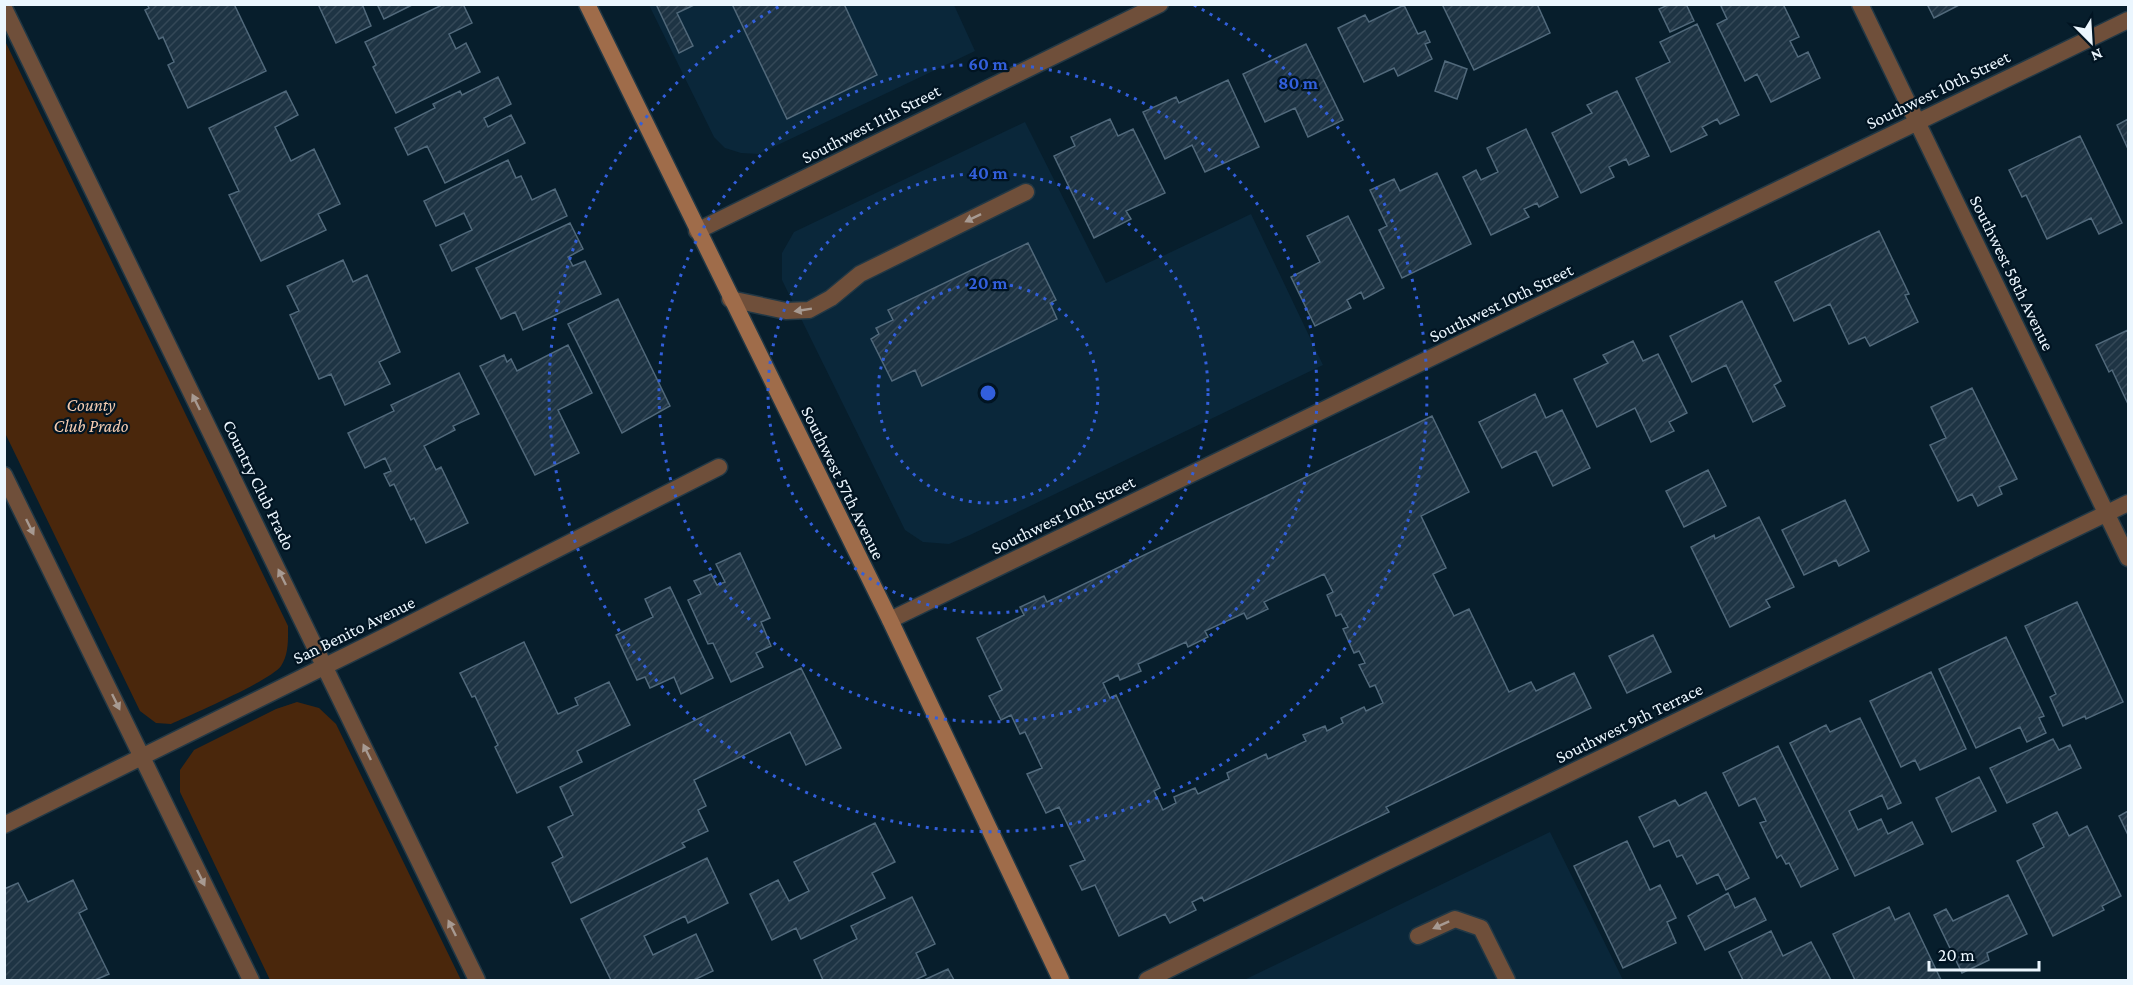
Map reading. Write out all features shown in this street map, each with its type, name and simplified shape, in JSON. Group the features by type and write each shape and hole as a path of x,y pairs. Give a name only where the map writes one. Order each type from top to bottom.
{"main road":[{"name":"Southwest 57th Avenue","path":"587,4 730,299 890,620 1061,981"}],"street":[{"name":"Southwest 11th Street","path":"697,231 1160,4"},
{"name":"Southwest 58th Avenue","path":"1860,4 2128,558"},
{"name":"Country Club Prado","path":"4,8 326,666 477,981"},
{"name":"Southwest 10th Street","path":"890,620 2128,20"},
{"path":"730,299 786,311 809,310 831,298 860,274 1026,192"},
{"name":"San Benito Avenue","path":"4,825 326,666 719,467"},
{"path":"4,475 252,981"},
{"name":"Southwest 9th Terrace","path":"1147,981 1393,858 2128,503"},
{"path":"1418,936 1455,919 1481,928 1507,981"}],"shaded area":[{"path":"649,5 954,5 975,51 759,154 741,153 725,148 714,137"},
{"path":"1025,122 1106,283 1251,214 1323,365 970,535 949,544 923,542 905,530 782,280 782,253 794,232"},
{"path":"1550,832 1623,980 1244,980"}],"green space":[{"name":"County Club Prado","path":"5,41 288,626 288,646 285,657 281,666 274,672 247,688 171,724 156,723 140,711 5,433"},
{"path":"297,702 319,708 336,724 461,980 270,980 180,792 180,770 194,750 276,709"}],"building":[{"path":"147,4 234,4 266,71 188,108 168,65 174,62 163,37 159,39 145,10 149,8"},
{"path":"318,4 362,4 371,26 336,43"},
{"path":"377,4 414,4 384,19"},
{"path":"444,4 463,4 472,23 449,34 456,49 466,43 480,72 396,113 373,67 376,65 365,42"},
{"path":"656,4 696,4 677,13 693,46 679,53"},
{"path":"732,4 844,4 877,75 787,119"},
{"path":"1442,4 1537,4 1550,33 1474,70"},
{"path":"1670,4 1686,4 1694,21 1670,32 1659,9"},
{"path":"1720,4 1783,4 1799,37 1790,41 1798,57 1808,52 1820,78 1771,102 1757,74 1745,81 1717,24 1727,19"},
{"path":"1927,4 1961,4 1934,18"},
{"path":"1404,5 1418,34 1425,31 1430,42 1425,44 1432,59 1398,76 1394,68 1364,82 1338,28 1365,15 1369,22"},
{"path":"1697,24 1739,115 1720,124 1717,119 1702,127 1707,135 1671,152 1636,78 1670,62 1660,42"},
{"path":"1306,44 1343,120 1308,137 1295,108 1265,122 1243,74"},
{"path":"1445,61 1467,69 1457,99 1435,91"},
{"path":"498,77 511,104 484,118 488,127 511,115 525,143 445,183 427,146 408,155 395,128 435,108 433,104 460,91 462,95"},
{"path":"1228,80 1259,147 1205,172 1192,145 1165,159 1143,112 1176,97 1179,103"},
{"path":"286,91 298,115 275,127 291,161 314,149 340,204 318,214 326,230 261,261 229,195 239,191 209,128"},
{"path":"1617,91 1649,156 1629,165 1626,159 1609,167 1614,177 1581,193 1552,133 1592,113 1587,105"},
{"path":"1110,119 1118,136 1133,129 1165,193 1126,211 1131,219 1094,238 1054,156 1075,146 1071,137"},
{"path":"2128,119 2128,149 2117,125"},
{"path":"1526,129 1558,197 1539,207 1537,203 1524,209 1529,217 1491,235 1463,177 1476,170 1481,180 1498,172 1487,148"},
{"path":"2080,136 2122,223 2099,234 2091,218 2047,239 2026,195 2022,197 2009,170"},
{"path":"508,160 516,178 521,176 532,200 555,189 567,216 452,271 440,245 472,230 464,213 436,226 424,201"},
{"path":"1437,173 1471,244 1402,278 1379,230 1387,226 1370,190 1394,179 1400,191"},
{"path":"1348,216 1384,288 1364,299 1361,292 1347,300 1351,308 1315,326 1291,277 1320,262 1307,236"},
{"path":"570,223 583,249 568,257 573,266 585,261 601,294 523,330 515,312 501,319 476,268"},
{"path":"1879,231 1909,294 1905,295 1918,322 1870,346 1865,337 1849,344 1830,304 1794,321 1775,282"},
{"path":"1028,243 1056,300 1050,303 1057,319 922,386 915,370 892,381 871,339 879,334 876,328 893,320 888,310"},
{"path":"343,260 353,282 367,275 400,352 379,362 390,384 345,405 331,374 319,379 290,315 299,311 287,286"},
{"path":"618,299 670,406 622,433 568,324"},
{"path":"1742,301 1781,381 1774,385 1785,406 1753,422 1726,365 1692,382 1670,336"},
{"path":"2128,330 2128,404 2112,370 2109,372 2096,345"},
{"path":"1633,341 1643,361 1658,354 1687,413 1669,422 1674,431 1651,442 1635,408 1597,427 1574,379 1608,363 1603,355"},
{"path":"568,345 592,393 558,410 579,453 535,475 480,366 504,355 507,362 511,359 517,371"},
{"path":"459,373 479,414 453,426 455,430 424,446 436,470 441,467 468,523 426,543 414,518 411,520 394,484 390,486 384,474 391,471 385,458 365,468 348,433 394,411 391,405"},
{"path":"1972,388 2017,479 1999,487 2002,494 1978,506 1972,494 1958,501 1930,445 1946,438 1931,407"},
{"path":"1535,394 1546,418 1562,410 1590,468 1553,486 1536,451 1502,468 1479,422"},
{"path":"1432,416 1469,492 1421,516 1446,568 1433,574 1454,616 1469,609 1509,692 1531,682 1536,691 1574,673 1591,708 1386,807 1389,812 1204,901 1202,897 1192,902 1196,910 1170,923 1165,914 1119,936 1095,885 1082,890 1070,866 1085,860 1059,807 1046,813 1027,774 1042,768 1025,732 1020,734 1011,715 1001,720 989,696 1002,690 977,638 1024,615 1020,607 1044,596 1047,602","holes":["1324,574 1333,592 1327,595 1336,616 1341,614 1348,627 1343,629 1354,653 1359,651 1365,663 1359,665 1370,687 1375,685 1383,703 1366,711 1364,707 1341,718 1343,723 1327,731 1325,726 1303,735 1306,741 1268,759 1266,754 1227,773 1229,779 1198,794 1195,788 1174,797 1176,803 1163,810 1154,791 1160,788 1116,695 1110,698 1103,683 1118,675 1120,680 1141,671 1138,664 1186,642 1188,647 1208,637 1205,631 1244,613 1247,619 1268,609 1264,602"]},
{"path":"1708,470 1726,506 1684,527 1666,491"},
{"path":"1845,500 1869,551 1839,566 1836,560 1804,575 1782,530"},
{"path":"1759,517 1794,587 1766,600 1770,607 1730,627 1691,547 1714,535 1715,539"},
{"path":"740,553 770,618 761,622 771,646 756,653 763,667 731,682 713,643 708,644 688,600 701,594 694,581 711,574 717,585 725,582 716,564"},
{"path":"670,587 713,678 681,694 674,677 650,688 645,677 637,680 616,635 653,617 645,599"},
{"path":"2077,602 2123,702 2086,719 2085,716 2063,726 2050,697 2056,694 2025,626"},
{"path":"1653,635 1671,672 1627,693 1609,656"},
{"path":"2006,637 2044,716 2039,718 2046,733 2027,742 2020,727 1976,748 1939,669"},
{"path":"524,642 558,714 578,705 575,698 609,682 630,725 577,751 582,762 517,793 495,747 498,745 475,696 472,697 460,673"},
{"path":"801,668 841,748 806,765 790,732 694,780 706,806 698,810 708,831 682,843 685,847 571,903 552,863 563,857 548,827 573,815 560,787"},
{"path":"1931,672 1966,749 1920,770 1915,760 1901,767 1870,701"},
{"path":"1860,718 1901,803 1888,809 1882,795 1849,811 1858,830 1881,819 1888,834 1912,822 1923,844 1855,876 1790,743 1826,725 1830,732"},
{"path":"2053,739 2059,750 2070,745 2081,768 2007,803 1990,768"},
{"path":"1778,746 1838,869 1801,887 1789,863 1786,864 1781,855 1777,858 1760,823 1766,821 1755,798 1739,806 1723,773"},
{"path":"1979,777 1996,811 1952,832 1936,798"},
{"path":"1706,792 1749,878 1726,890 1718,874 1697,884 1682,855 1677,857 1669,840 1654,847 1639,817 1675,800 1679,806"},
{"path":"2128,811 2128,835 2119,816"},
{"path":"2057,812 2069,836 2087,826 2121,896 2102,906 2104,910 2053,936 2017,861 2044,847 2033,824"},
{"path":"875,823 895,862 872,873 885,898 801,939 796,928 772,940 750,894 778,880 789,901 809,891 794,862"},
{"path":"1627,841 1650,890 1660,885 1676,918 1667,922 1676,943 1623,968 1574,866"},
{"path":"707,858 728,903 688,923 685,916 644,936 653,955 696,934 713,971 694,980 611,980 581,919"},
{"path":"73,880 87,909 79,913 109,974 95,980 4,980 4,889 18,883 28,902"},
{"path":"1728,893 1735,908 1755,898 1766,920 1705,950 1688,916"},
{"path":"2008,895 2027,934 1987,953 1989,960 1962,973 1934,915 1946,909 1953,921"},
{"path":"912,897 935,944 916,953 926,975 915,980 823,980 814,960 857,939 851,926"},
{"path":"1889,907 1895,920 1909,913 1941,980 1855,980 1833,934"},
{"path":"1771,931 1783,956 1811,942 1831,980 1743,980 1729,952"},
{"path":"948,969 954,980 924,980"}]}
